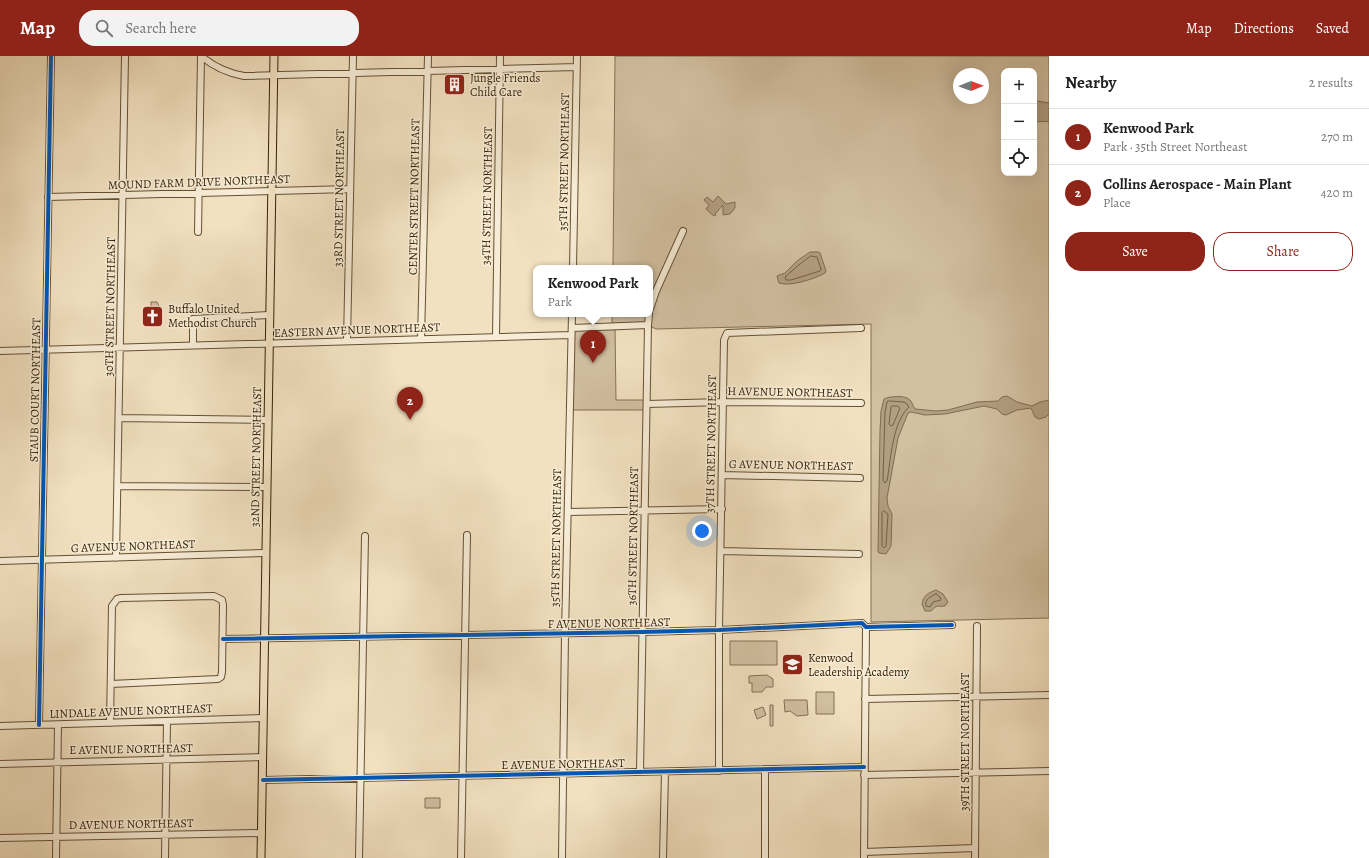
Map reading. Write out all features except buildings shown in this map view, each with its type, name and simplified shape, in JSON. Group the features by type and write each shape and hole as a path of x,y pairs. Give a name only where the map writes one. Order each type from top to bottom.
{"main road":[{"name":"32ND STREET NORTHEAST","path":"261,858 274,56"}],"street":[{"name":"STAUB COURT NORTHEAST","path":"39,725 51,56"},
{"name":"30TH STREET NORTHEAST","path":"116,558 125,56"},
{"path":"201,56 218,68 233,74 244,76 577,67"},
{"path":"198,232 201,56"},
{"name":"33RD STREET NORTHEAST","path":"348,341 353,56"},
{"name":"CENTER STREET NORTHEAST","path":"421,339 428,56"},
{"name":"34TH STREET NORTHEAST","path":"496,337 500,56"},
{"name":"35TH STREET NORTHEAST","path":"573,265 577,56"},
{"name":"MOUND FARM DRIVE NORTHEAST","path":"48,197 350,189"},
{"path":"653,300 683,231"},
{"path":"193,345 193,319 269,315"},
{"name":"35TH STREET NORTHEAST","path":"562,858 572,317"},
{"name":"36TH STREET NORTHEAST","path":"640,772 649,317"},
{"path":"572,328 648,325"},
{"name":"37TH STREET NORTHEAST","path":"719,771 719,630 724,340 727,333 861,328"},
{"name":"EASTERN AVENUE NORTHEAST","path":"0,351 572,335"},
{"name":"H AVENUE NORTHEAST","path":"647,404 723,402 861,403"},
{"path":"119,418 268,420"},
{"name":"G AVENUE NORTHEAST","path":"722,475 860,478"},
{"path":"118,486 267,488"},
{"path":"568,512 722,509"},
{"path":"461,858 467,535"},
{"path":"359,858 365,536"},
{"path":"721,551 859,554"},
{"name":"G AVENUE NORTHEAST","path":"0,561 42,561 266,553"},
{"path":"110,723 112,606 114,602 121,598 214,596 222,600 224,604 221,677 218,679 111,684"},
{"name":"F AVENUE NORTHEAST","path":"223,639 565,634 719,630 862,623 866,627 952,625"},
{"name":"39TH STREET NORTHEAST","path":"975,858 977,626"},
{"path":"866,627 864,855 975,848"},
{"path":"865,699 1049,695"},
{"name":"LINDALE AVENUE NORTHEAST","path":"0,726 263,718"},
{"path":"165,858 167,721"},
{"path":"56,858 58,724"},
{"name":"E AVENUE NORTHEAST","path":"0,764 263,757"},
{"name":"E AVENUE NORTHEAST","path":"262,780 864,767"},
{"path":"764,858 765,769"},
{"path":"864,775 1049,771"},
{"path":"663,858 664,772"},
{"name":"D AVENUE NORTHEAST","path":"0,838 262,833"}],"shaded area":[{"path":"615,56 1049,56 1049,618 871,622 871,324 656,329 648,325 615,326 616,400 647,400 646,410 570,410 572,328 612,326 612,317 653,317 653,265 613,265"},
{"path":"151,302 157,302 160,308 157,311 151,309"},
{"path":"730,641 777,641 777,665 730,665"},
{"path":"767,675 773,679 773,687 766,687 762,692 752,692 752,683 749,683 749,676"},
{"path":"816,692 834,692 834,714 816,714"},
{"path":"784,700 807,700 808,715 797,716 790,711 785,712"},
{"path":"770,705 773,705 773,726 770,726"},
{"path":"763,707 766,715 757,719 754,710"},
{"path":"425,798 440,798 440,808 425,808"}],"water":[{"path":"1037,101 1049,103 1049,122 1038,122"},
{"path":"718,196 726,204 735,202 735,208 730,214 723,215 723,205 714,216 706,209 709,205 704,200 707,197 713,202"},
{"path":"810,252 820,253 826,271 825,273 802,282 789,284 779,283 777,276 785,273 797,261"},
{"path":"1007,396 1017,402 1032,406 1049,400 1049,414 1046,417 1039,419 1035,417 1031,408 1017,410 1006,415 1002,414 997,409 984,406 945,414 925,415 911,412 908,413 898,438 887,498 888,506 892,514 891,546 886,554 879,553 880,431 881,411 884,399 905,397 910,400 915,409 936,411 948,410 977,402 998,401 1002,397"},
{"path":"936,590 943,594 948,602 945,606 937,606 931,611 925,611 922,604 923,599 928,594"}],"cycle path":[{"path":"39,725 51,56"},
{"path":"223,639 642,632 862,623 866,627 952,625"},
{"path":"263,780 864,767"}],"place":[{"name":"Jungle Friends Child Care","path":"454,85"},
{"name":"Buffalo United Methodist Church","path":"153,316"},
{"name":"Kenwood Park","path":"593,363"},
{"name":"Collins Aerospace - Main Plant","path":"410,420"},
{"name":"Kenwood Leadership Academy","path":"793,665"}]}
